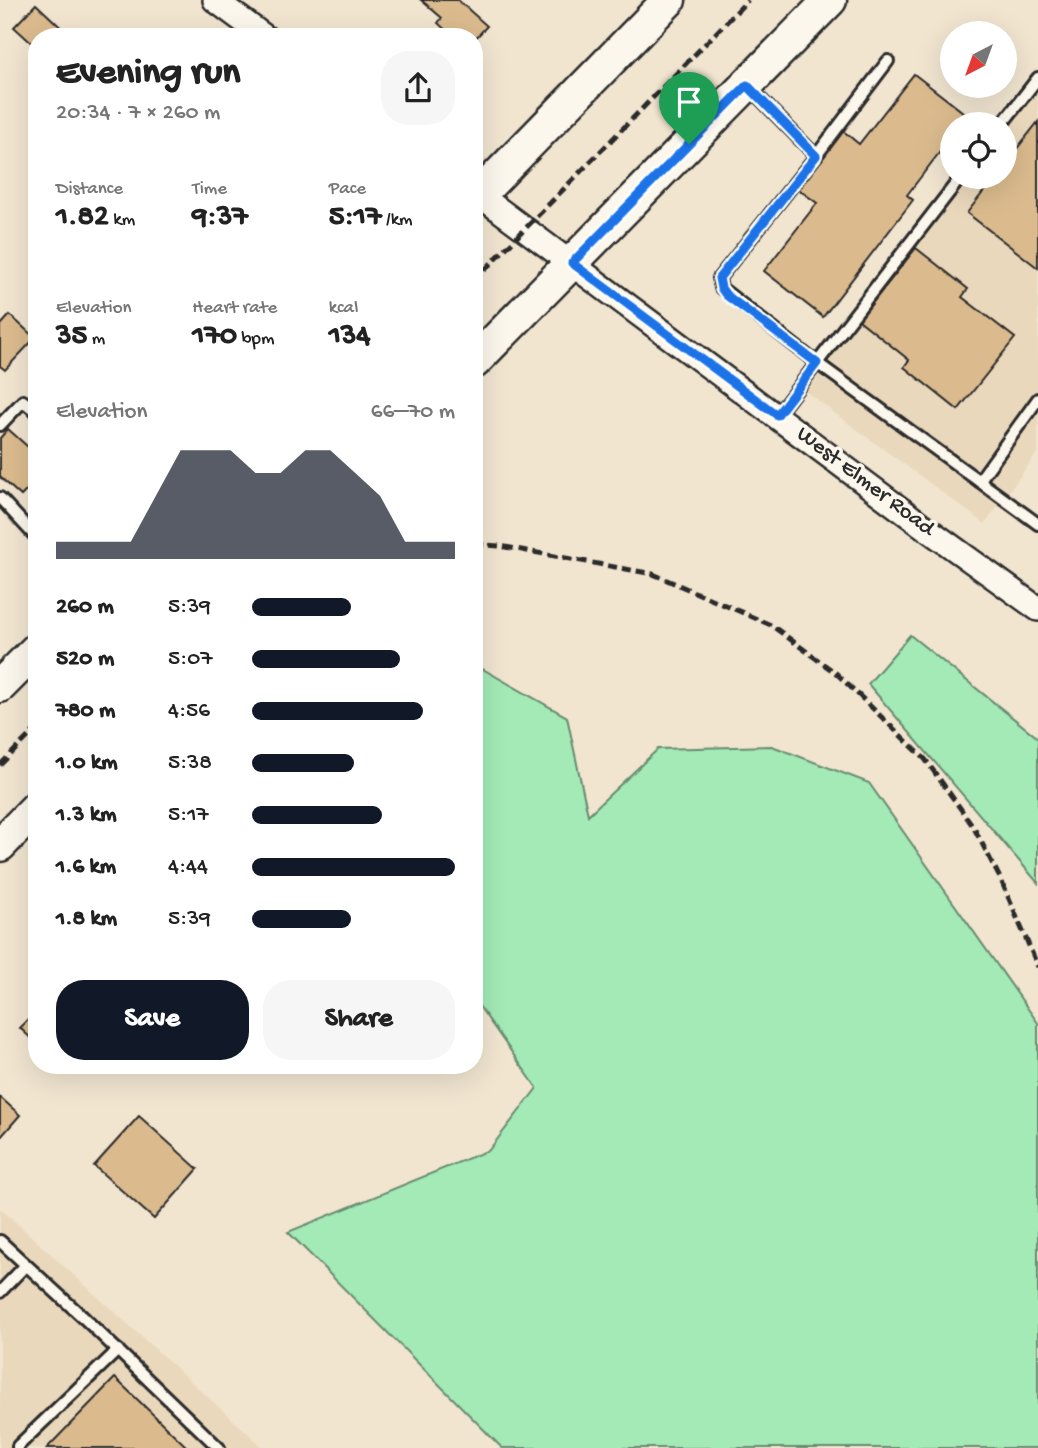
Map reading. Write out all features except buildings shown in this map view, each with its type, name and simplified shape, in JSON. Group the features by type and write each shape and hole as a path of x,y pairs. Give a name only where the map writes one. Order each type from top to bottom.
{"main road":[{"path":"483,188 669,0"},
{"path":"483,353 830,0"},
{"path":"0,686 28,658"},
{"path":"0,845 28,816"}],"street":[{"path":"215,0 253,28"},
{"name":"West Elmer Road","path":"483,200 1038,609"}],"lane":[{"path":"888,61 719,278 721,288 726,295 817,363 1038,524"},
{"path":"1011,112 1038,78"},
{"path":"747,85 816,156"},
{"path":"777,415 952,189"},
{"path":"979,481 1038,398"},
{"path":"0,425 23,401 28,405"},
{"path":"0,498 28,528"},
{"path":"0,1241 219,1448"},
{"path":"0,1292 26,1265"},
{"path":"18,1448 118,1350"}],"shaded area":[{"path":"1038,69 1038,452 985,524 802,389 949,189 1017,189 1017,112 1006,112"},
{"path":"0,1208 264,1448 0,1448"}],"green space":[{"path":"910,635 1038,738 1038,883 868,684"},
{"path":"483,669 567,717 588,815 658,749 772,746 869,783 1038,1023 1038,1448 502,1448 288,1232 489,1150 537,1088 483,1012"}],"railway":[{"path":"483,272 748,0"},
{"path":"483,545 653,574 771,625 837,674 925,759 973,826 1001,880 1038,967"},
{"path":"0,765 28,737"}],"route":[{"path":"747,85 816,156 719,278 726,295 817,363 777,415 572,263 689,144 747,85"}]}
